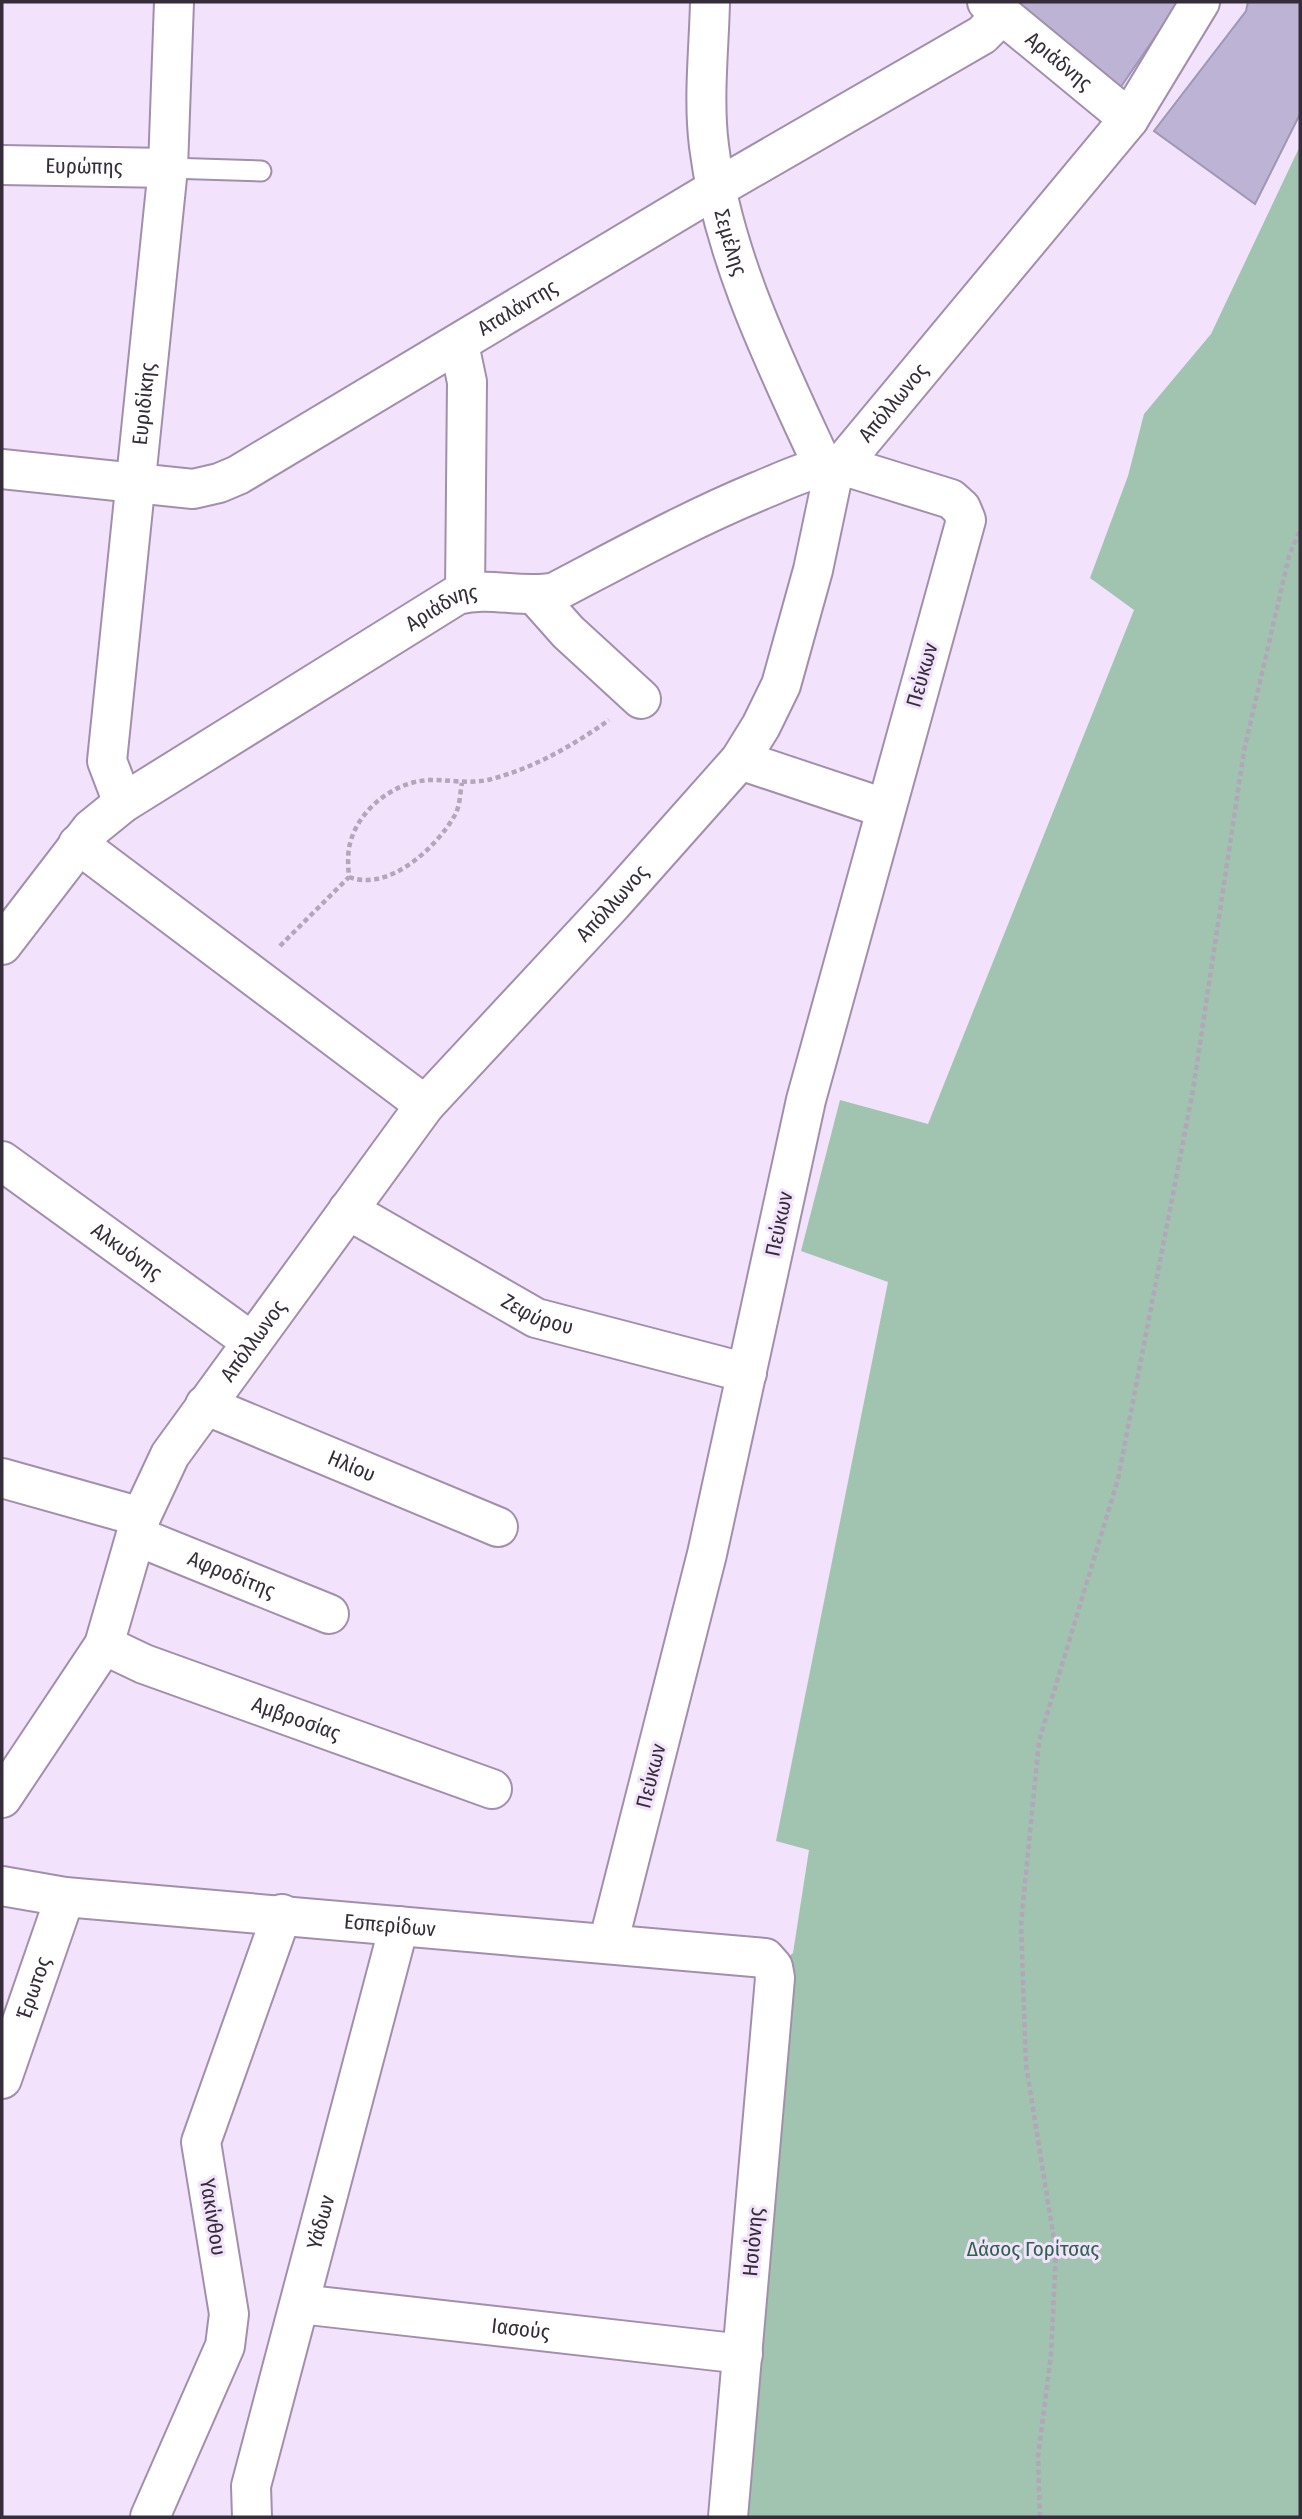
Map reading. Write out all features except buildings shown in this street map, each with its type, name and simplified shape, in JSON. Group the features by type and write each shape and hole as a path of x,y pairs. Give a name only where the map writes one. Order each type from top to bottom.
{"street":[{"name":"Ευριδίκης","path":"123,803 107,761 168,168 174,2"},
{"name":"Σεμέλης","path":"710,2 707,122 718,188 743,278 773,355 832,465"},
{"name":"Απόλλωνος","path":"3,1796 104,1645 138,1527 156,1479 205,1405 425,1105 612,904 740,761 781,685 813,570 833,475 832,465 1129,119 1200,2"},
{"name":"Αταλάντης","path":"2,469 193,489 219,483 982,35 994,9"},
{"name":"Αριάδνης","path":"994,9 1129,119"},
{"name":"Ευρώπης","path":"2,165 168,168"},
{"path":"458,344 467,382 465,593"},
{"name":"Αριάδνης","path":"2,945 78,844 91,829 123,803 226,741 441,603 465,593 485,590 536,596 555,592 659,537 742,498 832,465"},
{"name":"Πεύκων","path":"608,1944 707,1554 806,1100 884,808 966,520 961,508 951,499 832,465"},
{"path":"536,596 568,632 641,699"},
{"path":"740,761 884,808"},
{"path":"78,844 425,1105"},
{"name":"Αλκυόνης","path":"2,1161 252,1342"},
{"name":"Ζεφύρου","path":"348,1210 536,1318 747,1373"},
{"name":"Ηλίου","path":"205,1405 498,1527"},
{"name":"Αφροδίτης","path":"2,1478 138,1527 329,1614"},
{"name":"Αμβροσίας","path":"104,1645 144,1664 492,1789"},
{"name":"Εσπερίδων","path":"2,1886 65,1897 752,1955 765,1958 774,1967"},
{"name":"Έρωτος","path":"2,2078 65,1897"},
{"name":"Υακίνθου","path":"149,2517 225,2346 229,2314 201,2142 282,1914"},
{"name":"Υάδων","path":"252,2517 251,2486 399,1926"},
{"name":"Ησιόνης","path":"729,2517 774,1967"},
{"name":"Ιασούς","path":"300,2304 743,2354"}],"lane":[{"path":"168,168 261,171"}],"path":[{"path":"1040,2517 1038,2457 1051,2355 1056,2252 1026,2066 1021,1924 1039,1741 1118,1479 1193,1090 1244,751 1289,556 1300,530"},
{"path":"252,974 349,877 348,855 355,829 387,794 401,785 430,780 462,783 498,778 571,746 641,699"},
{"path":"349,877 363,882 379,879 410,863 436,840 457,812 462,783"}],"green space":[{"name":"Δάσος Γορίτσας","path":"1300,146 1300,2517 748,2517 769,2222 780,1964 793,1953 809,1850 776,1841 888,1282 801,1251 840,1100 928,1124 1134,610 1090,578 1128,476 1144,414 1211,334"}]}
